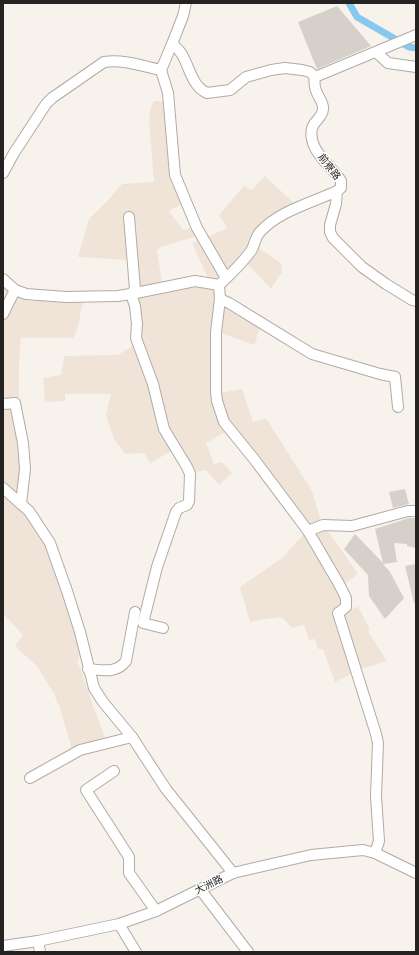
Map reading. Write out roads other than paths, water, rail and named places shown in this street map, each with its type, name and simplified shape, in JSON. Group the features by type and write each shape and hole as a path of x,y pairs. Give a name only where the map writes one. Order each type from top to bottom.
{"street":[{"path":"186,3 183,16 161,70 168,93 175,175 222,282 216,332 217,401 224,422 254,459 308,532 346,598 346,607 338,613 378,743 376,796 379,841 375,853"},
{"path":"172,44 182,54 190,74 197,85 207,93 230,90 246,77 271,70 285,68 302,70 310,72 315,77 416,35"},
{"path":"378,51 388,62 416,67"},
{"path":"3,173 14,153 46,104 104,62 119,60 161,70"},
{"name":"前寮路","path":"222,282 252,250 259,232 286,212 295,210 336,192 341,188 341,181 320,156 313,140 313,126 323,113 324,108 315,90 315,77"},
{"path":"336,192 336,204 330,229 333,238 351,257 374,276 416,301"},
{"path":"129,217 135,289 131,294"},
{"path":"3,279 15,290 26,294 66,297 131,294 195,281 222,282"},
{"path":"3,314 15,290"},
{"path":"131,294 135,306 137,324 136,338 153,384 164,428 187,466 190,474 189,501 187,505 179,508 176,512 158,567 143,622 163,628"},
{"path":"220,299 312,354 395,377 398,407"},
{"path":"3,404 15,403 18,414 26,468 20,504"},
{"path":"3,488 29,511 50,543 80,632 94,688 103,702 132,737 166,789 233,874"},
{"path":"308,532 323,525 352,526 408,511 416,511"},
{"path":"88,668 110,671 117,669 124,664 126,661 135,612"},
{"path":"30,778 80,750 132,737"},
{"path":"114,772 86,790 129,858 129,873 156,911"},
{"name":"大洲路","path":"3,946 38,941 119,924 156,911 233,874 311,855 363,850 375,853 416,873"},
{"path":"200,889 248,952"},
{"path":"119,924 136,952"},
{"path":"38,941 40,952"}],"waterway":[{"path":"349,3 357,17 409,47 416,48"}]}
